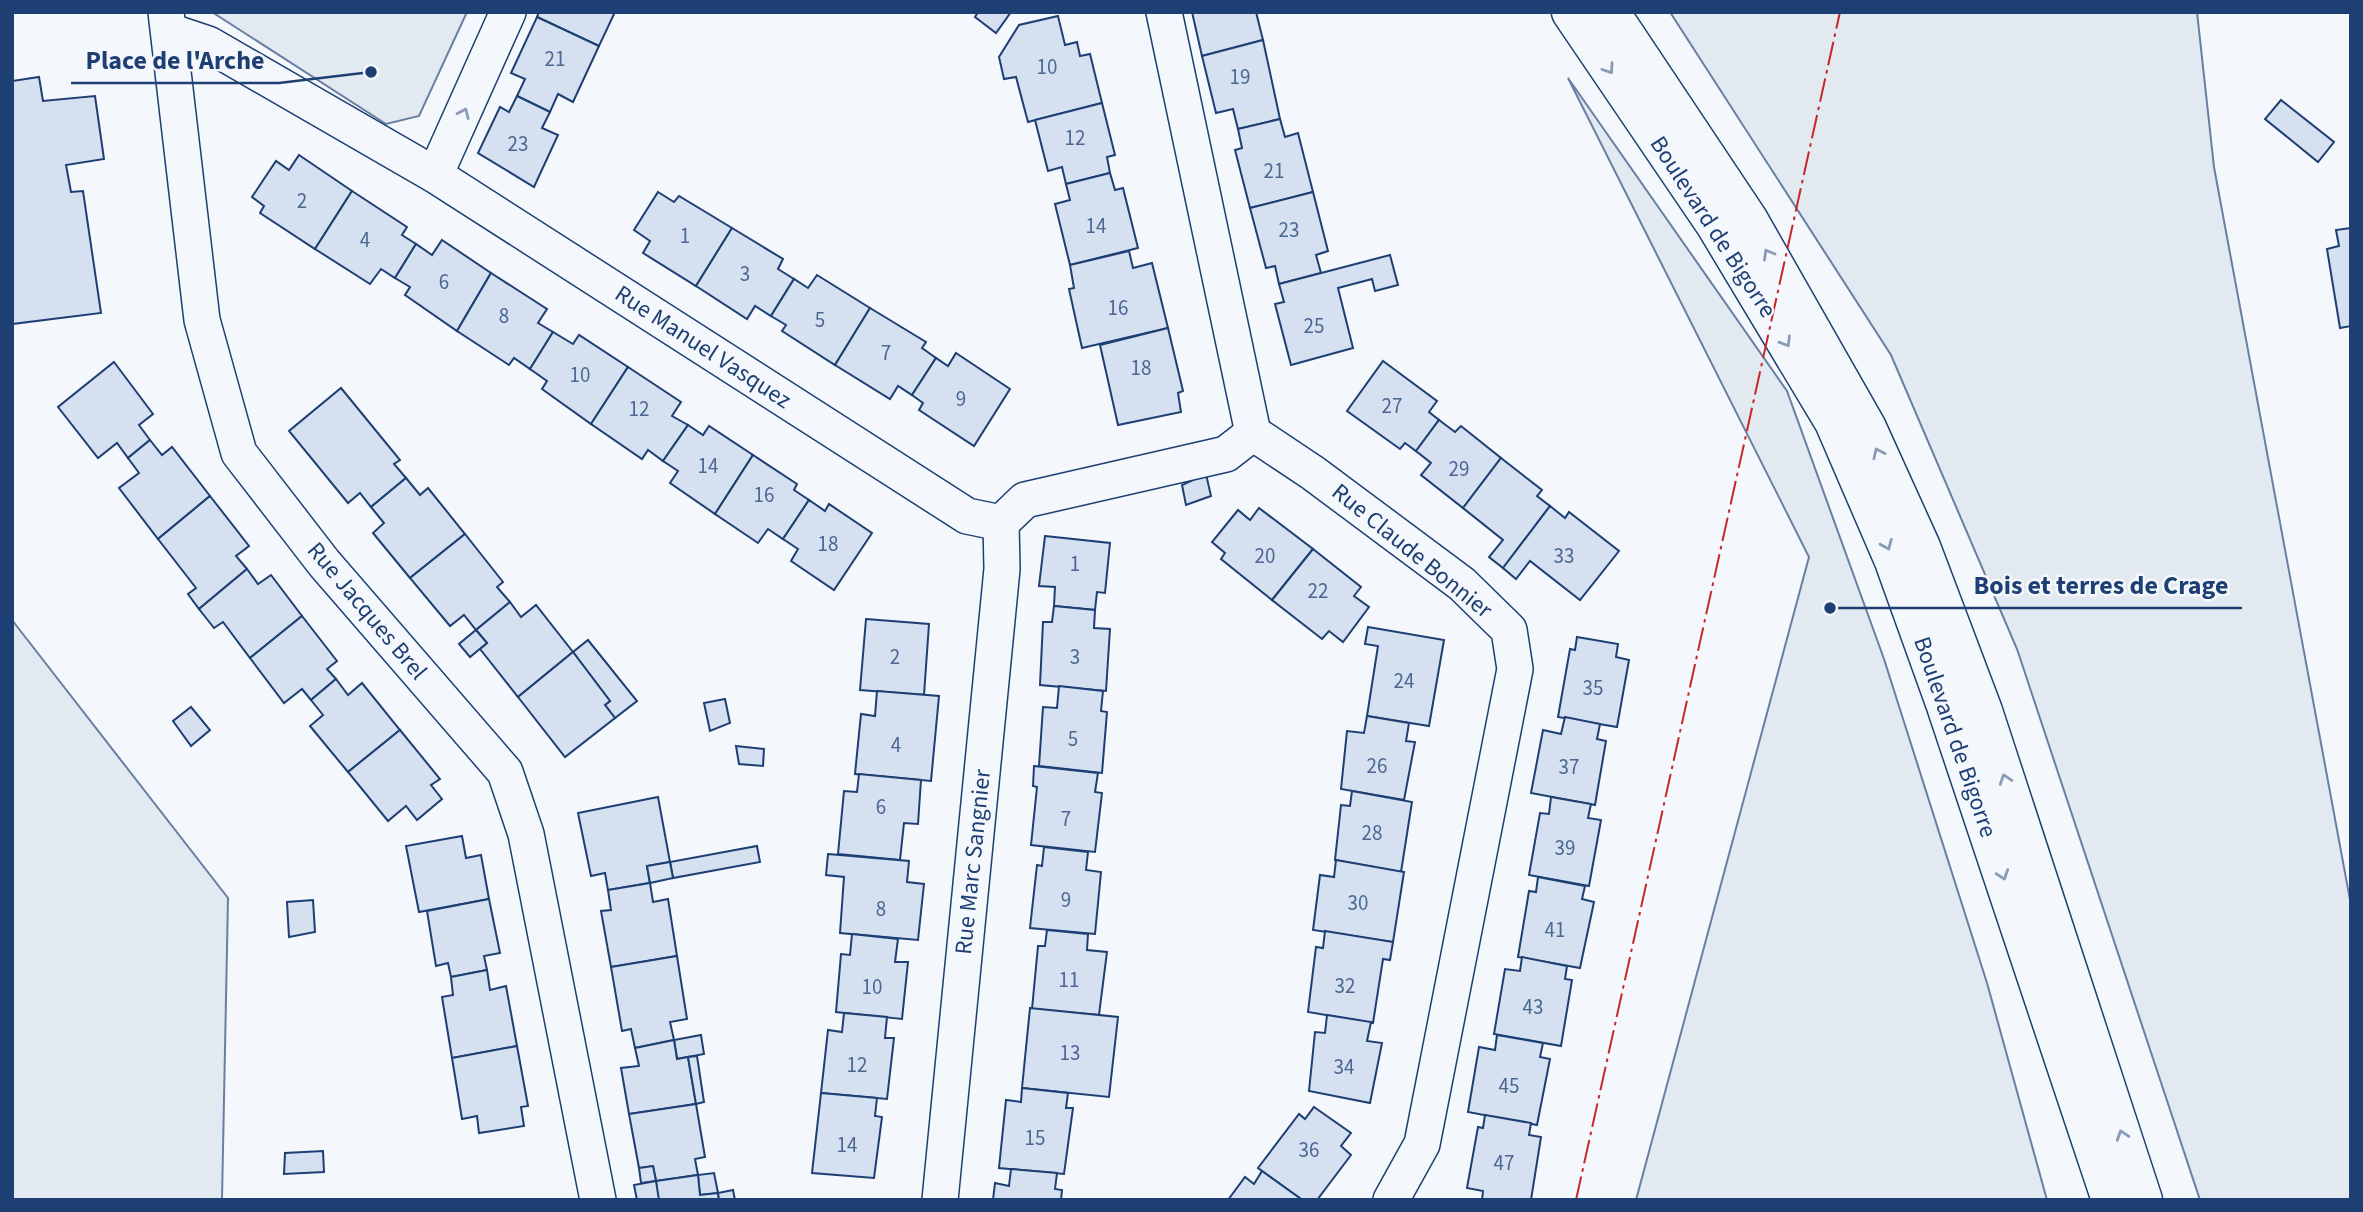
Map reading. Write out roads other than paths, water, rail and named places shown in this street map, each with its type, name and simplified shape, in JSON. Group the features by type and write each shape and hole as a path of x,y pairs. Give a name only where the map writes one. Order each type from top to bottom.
{"main road":[{"name":"Boulevard de Bigorre","path":"1571,12 1715,224 1834,422 1894,561 1940,690 2111,1200"},
{"name":"Boulevard de Bigorre","path":"1610,12 1748,219 1867,428 1921,547 1983,711 2143,1200"}],"street":[{"path":"435,175 508,12"},
{"path":"1001,523 1024,499 1226,454 1254,433 1164,12"},
{"name":"Rue Manuel Vasquez","path":"167,22 435,175 967,516 1001,523"},
{"name":"Rue Jacques Brel","path":"167,22 202,320 239,453 324,563 505,772 526,834 597,1200"},
{"name":"Rue Claude Bonnier","path":"1254,433 1313,473 1462,584 1509,630 1515,669 1422,1144 1391,1200"},
{"name":"Rue Marc Sangnier","path":"940,1200 1000,583 1001,523"}],"place":[{"name":"Place de l'Arche","path":"371,72"},
{"name":"Bois et terres de Crage","path":"1830,608"}]}
